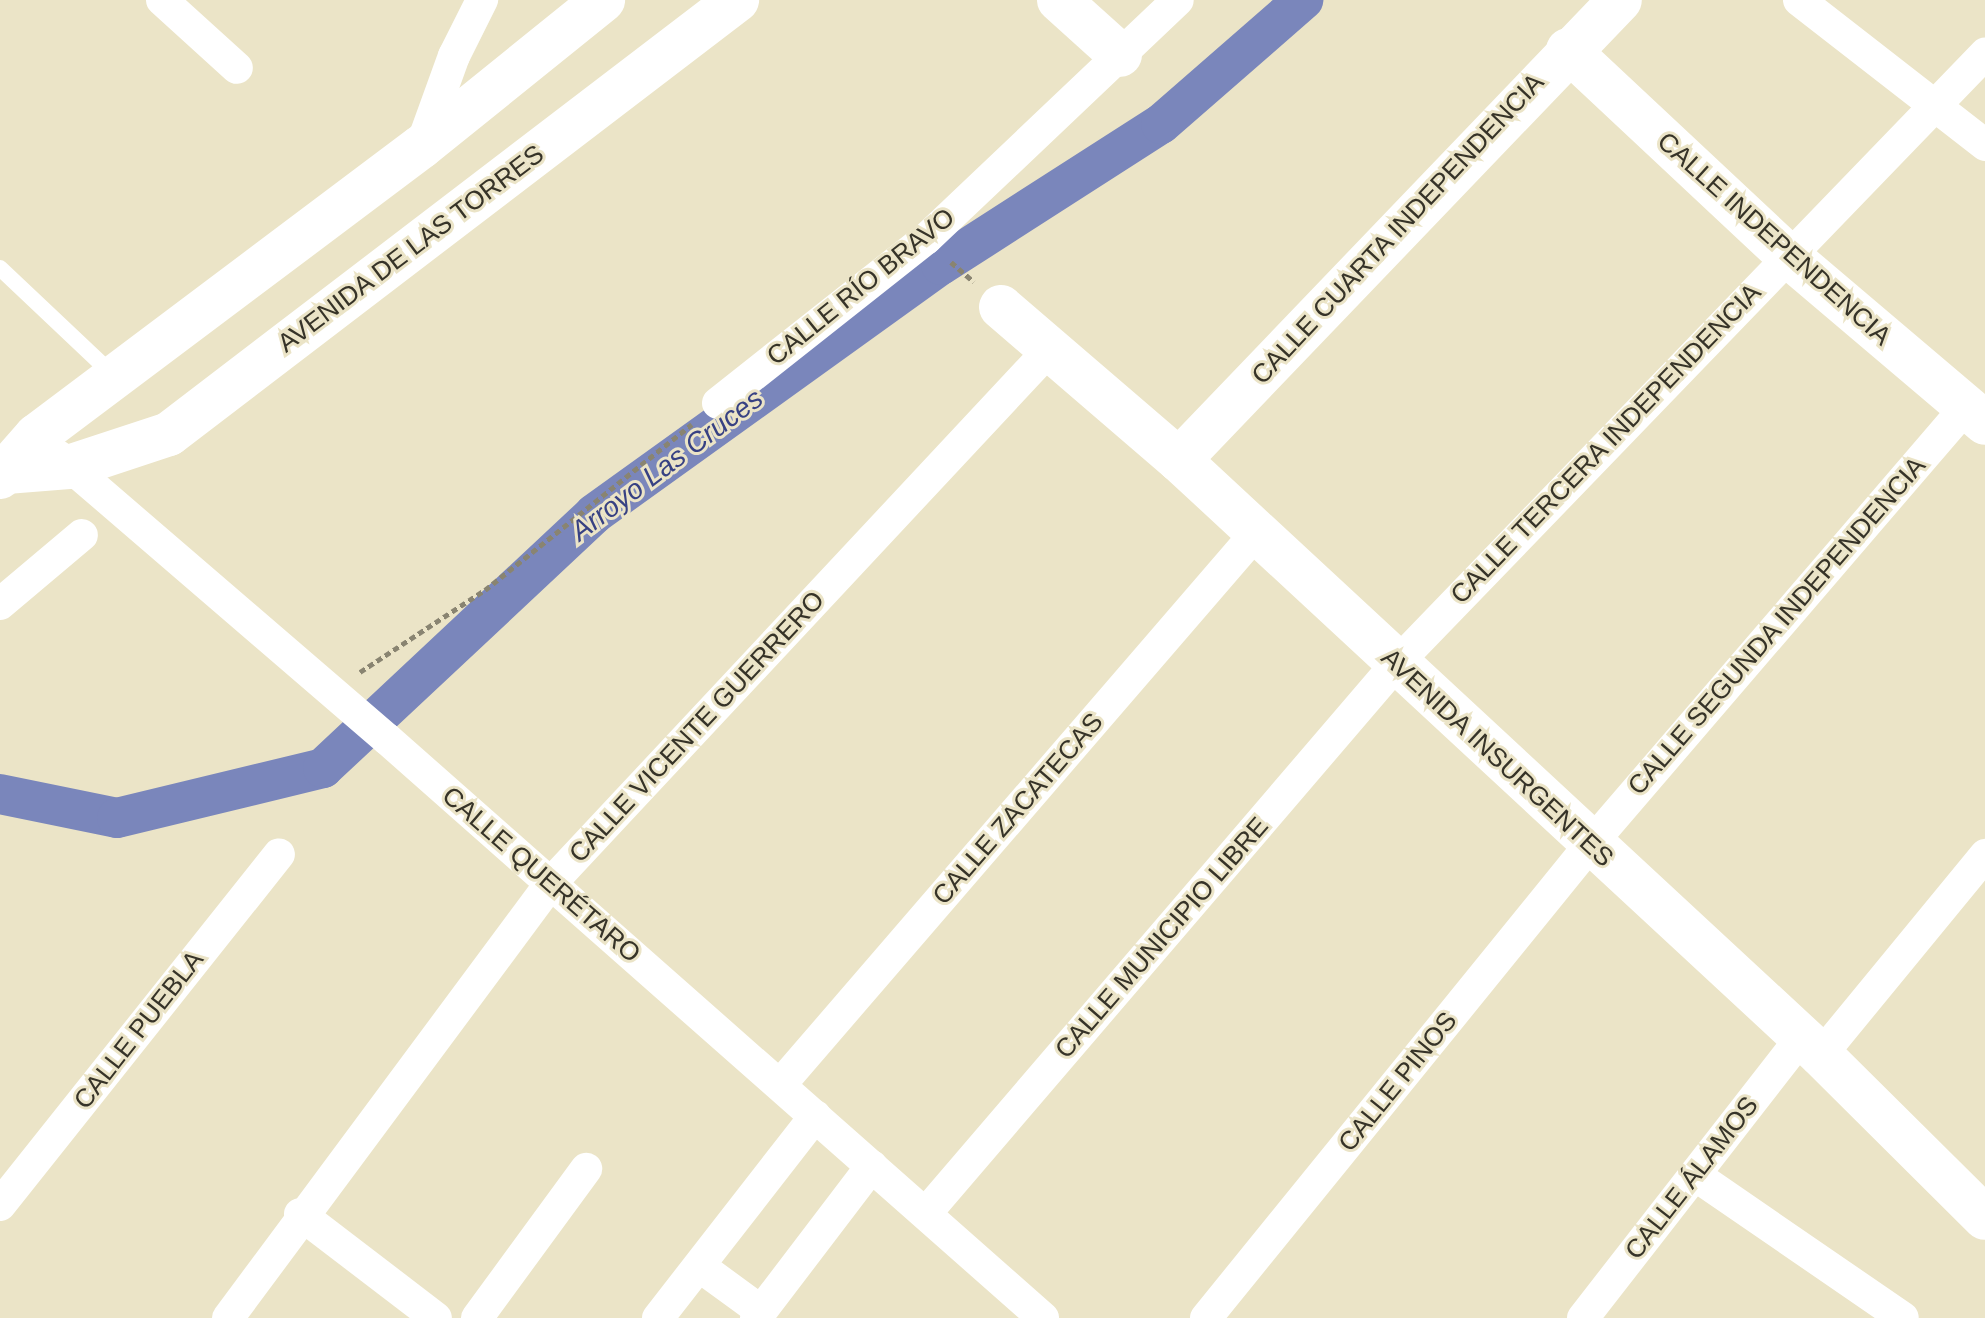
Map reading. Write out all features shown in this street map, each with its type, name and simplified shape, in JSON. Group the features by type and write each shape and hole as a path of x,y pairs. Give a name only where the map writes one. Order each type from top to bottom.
{"street":[{"path":"162,0 237,68"},
{"path":"421,147 454,56 482,0"},
{"path":"3,475 36,436 421,147 603,0"},
{"name":"AVENIDA DE LAS TORRES","path":"3,475 69,467 169,434 737,0"},
{"path":"1059,0 1120,55"},
{"name":"CALLE RÍO BRAVO","path":"718,403 926,239 1178,0"},
{"name":"CALLE CUARTA INDEPENDENCIA","path":"1179,460 1568,50 1620,0"},
{"path":"1799,0 1985,145"},
{"name":"CALLE INDEPENDENCIA","path":"1568,50 1786,254 1975,415"},
{"name":"CALLE TERCERA INDEPENDENCIA","path":"1397,663 1786,254 1985,54"},
{"name":"AVENIDA INSURGENTES","path":"1001,307 1179,460 1257,532 1589,846 1811,1047 1985,1218"},
{"name":"CALLE VICENTE GUERRERO","path":"228,1318 300,1214 551,883 1049,350"},
{"name":"CALLE SEGUNDA INDEPENDENCIA","path":"1589,846 1975,415"},
{"name":"CALLE QUERÉTARO","path":"36,436 387,739 926,1213 1030,1314"},
{"name":"CALLE ZACATECAS","path":"780,1085 1257,532"},
{"path":"0,604 82,535"},
{"name":"CALLE MUNICIPIO LIBRE","path":"926,1213 1397,663"},
{"name":"CALLE PINOS","path":"1206,1318 1589,846"},
{"name":"CALLE PUEBLA","path":"0,1205 279,854"},
{"name":"CALLE ÁLAMOS","path":"1583,1318 1695,1175 1985,855"},
{"path":"658,1318 702,1268 815,1116"},
{"path":"702,1268 758,1315 872,1166"},
{"path":"477,1318 586,1169"},
{"path":"1695,1175 1903,1318"},
{"path":"300,1214 436,1318"}],"lane":[{"path":"0,268 117,378"}],"path":[{"path":"336,698 485,590 718,403"}],"waterway":[{"name":"Arroyo Las Cruces","path":"0,794 117,818 323,768 594,514 941,265 1161,124 1303,0"}]}
